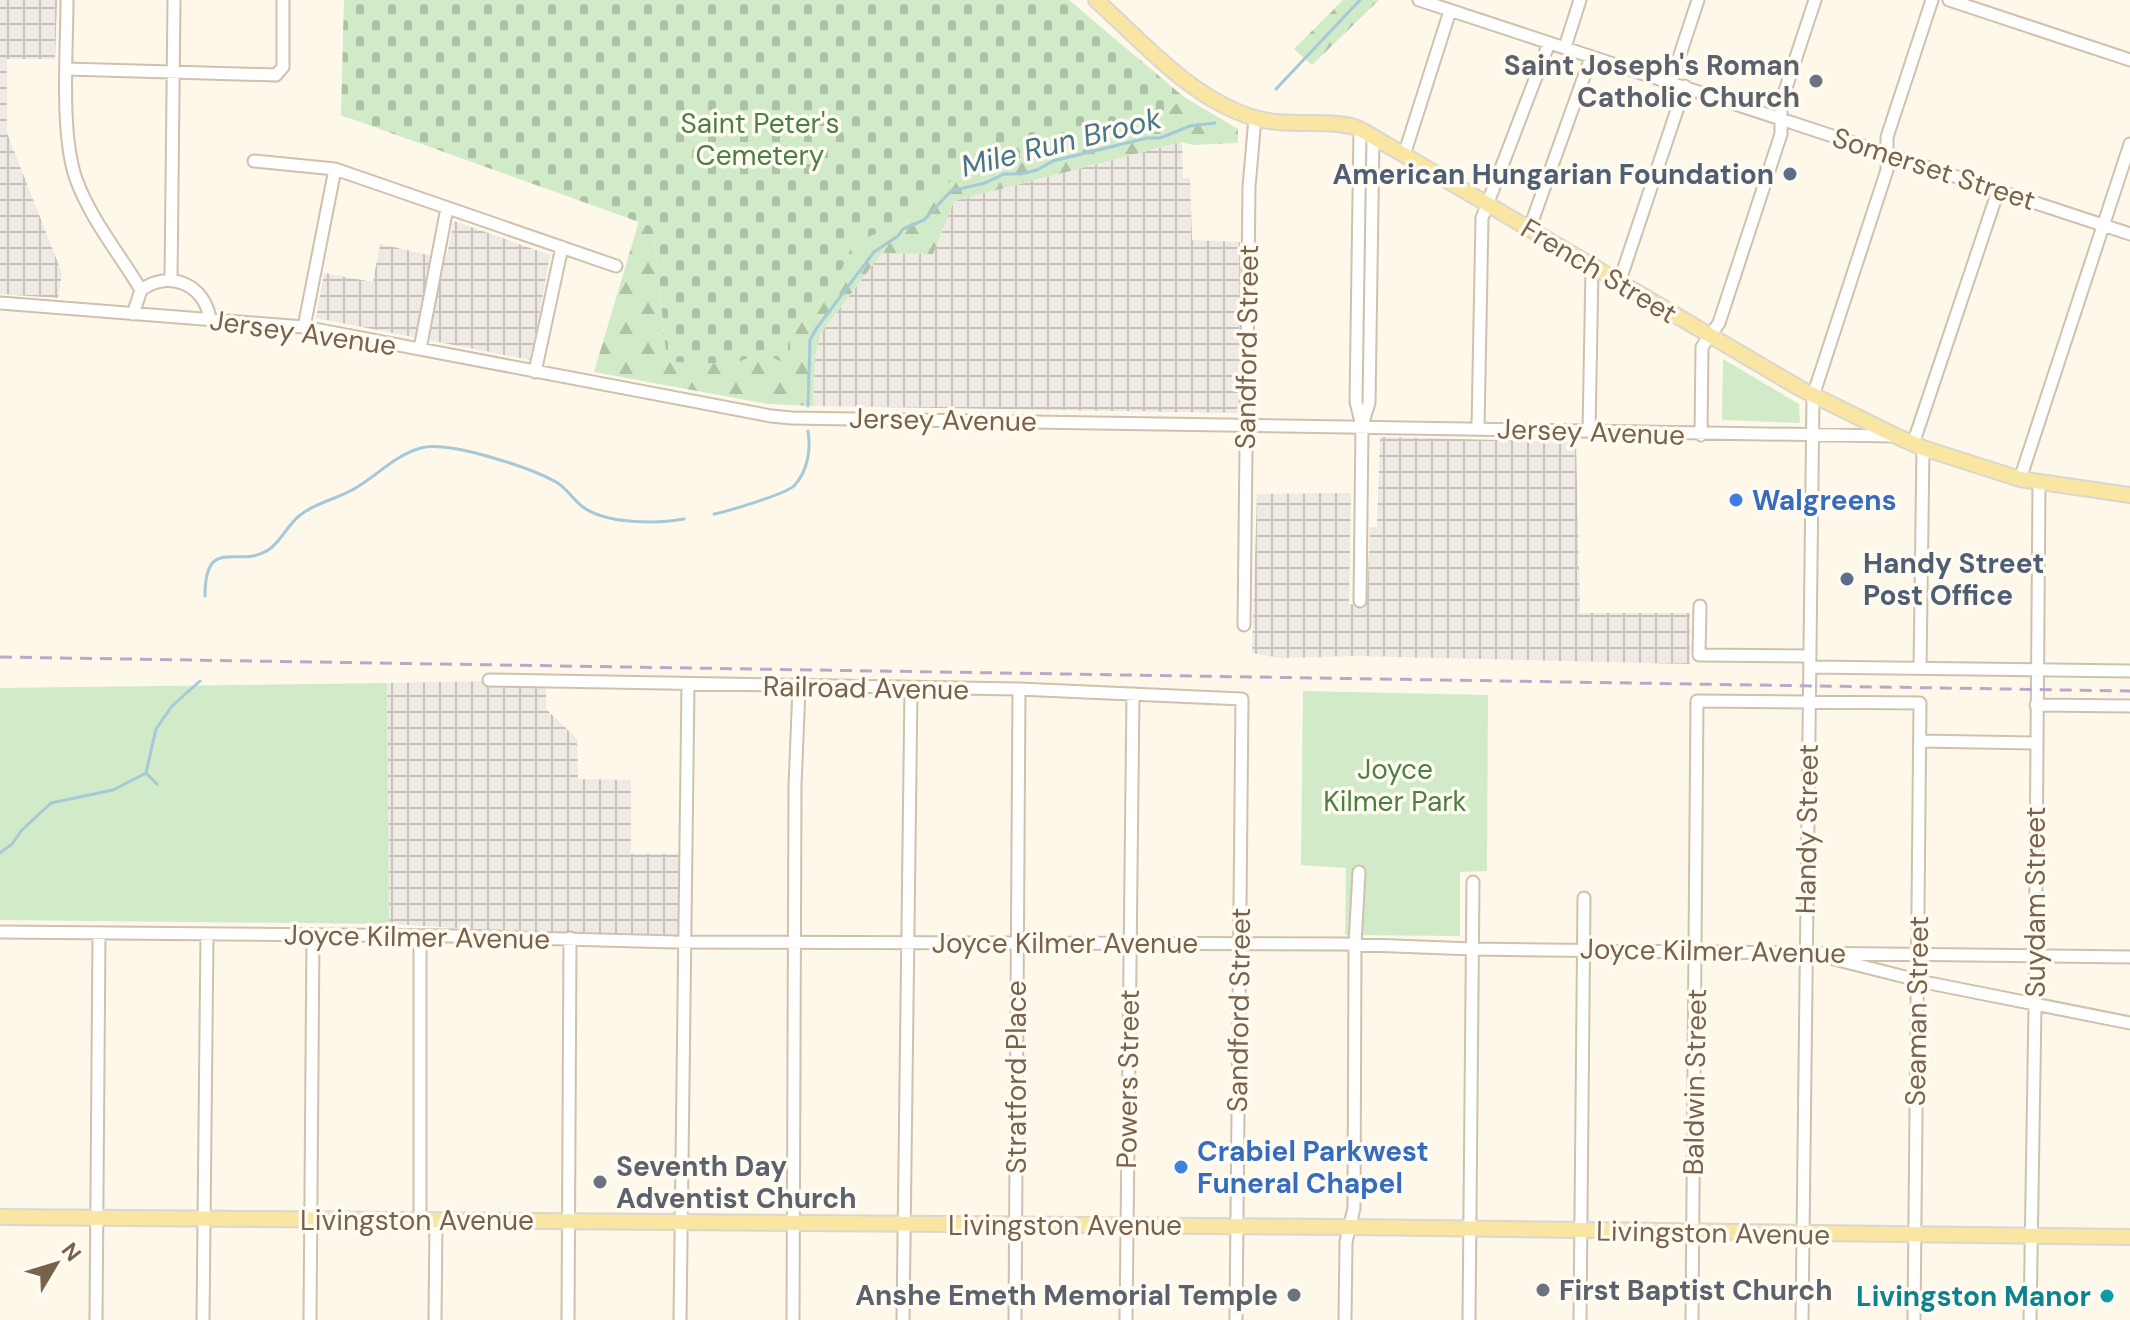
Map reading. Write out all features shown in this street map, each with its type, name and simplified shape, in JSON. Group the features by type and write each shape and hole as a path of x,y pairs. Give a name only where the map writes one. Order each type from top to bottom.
{"main road":[{"name":"French Street","path":"1096,0 1191,85 1221,103 1255,118 1281,123 1349,125 1366,132 1813,396 1896,436 2020,479 2130,495"},
{"name":"Livingston Avenue","path":"0,1217 1350,1227 2130,1237"}],"street":[{"path":"67,0 69,153 76,180 95,219 141,290"},
{"path":"171,280 174,0"},
{"path":"67,69 276,75 283,67 283,0"},
{"name":"Somerset Street","path":"1419,0 2130,234"},
{"path":"1565,47 1580,0"},
{"path":"1671,82 1698,0"},
{"path":"1701,435 1702,347 1719,323 1767,178 1781,134 1781,103 1815,0"},
{"name":"Handy Street","path":"1802,1320 1813,396 1887,170 1887,137 1932,0"},
{"path":"1949,0 2130,60"},
{"path":"1404,155 1450,11"},
{"path":"1478,428 1482,218 1549,43"},
{"path":"1529,230 1591,57"},
{"path":"1619,283 1685,86"},
{"name":"Sandford Street","path":"1244,625 1249,187 1255,118"},
{"path":"1360,601 1362,426 1369,403 1364,292 1366,132"},
{"path":"2020,479 2130,144"},
{"path":"254,161 335,169 616,266"},
{"path":"304,327 335,169"},
{"path":"1920,668 1918,446 1998,191"},
{"path":"420,349 447,208"},
{"path":"535,372 562,247"},
{"path":"1589,432 1592,268"},
{"path":"133,314 141,290 156,282 171,280 196,291 205,301 210,319"},
{"name":"Jersey Avenue","path":"0,303 304,327 792,418 1896,436"},
{"name":"Suydam Street","path":"2030,1320 2039,483"},
{"path":"1700,606 1699,655 1920,668 2130,671"},
{"name":"Railroad Avenue","path":"489,680 799,688 1019,689 1242,699"},
{"path":"680,1320 688,685"},
{"path":"793,1320 795,786 799,688"},
{"path":"903,1320 911,689"},
{"name":"Stratford Place","path":"1015,1320 1019,689"},
{"name":"Powers Street","path":"1126,1320 1133,694"},
{"name":"Sandford Street","path":"1236,1320 1242,699"},
{"name":"Baldwin Street","path":"1692,1320 1697,701 1809,701"},
{"name":"Seaman Street","path":"1809,701 1920,703 1914,1320"},
{"path":"2036,705 2130,706"},
{"path":"1920,741 2036,743"},
{"path":"1345,1320 1346,1242 1354,1208 1355,944 1359,872"},
{"path":"1469,1320 1473,882"},
{"path":"1580,1320 1584,898"},
{"name":"Joyce Kilmer Avenue","path":"0,932 686,941 1355,944 1472,949 2130,957"},
{"path":"96,1320 99,933"},
{"path":"203,1320 207,935"},
{"path":"310,1320 313,935"},
{"path":"420,936 428,1220 435,1320"},
{"path":"568,1320 570,938"},
{"path":"1806,952 2035,1006 2130,1023"}],"shaded area":[{"path":"0,0 57,0 55,59 7,59 7,133 62,273 58,298 0,294"},
{"path":"1182,142 1183,178 1190,178 1192,240 1240,242 1239,413 813,406 815,356 821,333 882,253 933,254 954,201"},
{"path":"454,221 550,255 531,360 316,318 324,273 373,282 380,244 446,259"},
{"path":"1380,437 1576,442 1580,613 1690,613 1690,664 1357,656 1279,658 1252,653 1257,494 1351,493 1349,604 1367,605 1370,527 1377,527"},
{"path":"546,680 546,709 577,739 578,779 631,780 631,854 686,854 686,941 389,924 387,683"}],"green space":[{"name":"Saint Peter's Cemetery","path":"344,0 1069,0 1184,97 1162,116 952,180 903,225 853,242 834,288 789,334 791,356 783,363 762,351 735,364 667,362 653,227 341,115"},
{"path":"1343,0 1379,0 1312,65 1294,49"},
{"path":"1184,97 1238,129 1238,143 1193,145 1182,142 954,201 933,254 882,253 821,333 815,356 813,406 768,404 594,372 639,221 653,227 667,362 735,364 762,351 791,356 789,334 834,288 853,242 903,225 952,180 1162,116"},
{"path":"1723,359 1799,404 1800,423 1722,420"},
{"path":"387,683 389,924 0,920 0,688"},
{"name":"Joyce Kilmer Park","path":"1303,691 1488,695 1487,871 1460,872 1460,936 1345,935 1346,868 1301,865"}],"waterway":[{"name":"Mile Run Brook","path":"1276,89 1360,0"},
{"name":"Mile Run Brook","path":"808,406 810,340 816,329 874,252 903,229 924,220 951,191 985,183 1004,174 1037,170 1053,161 1147,138 1160,138 1190,126 1215,123"},
{"name":"Mile Run Brook","path":"714,514 769,498 794,486 803,474 807,460 808,431"},
{"name":"Mile Run Brook","path":"205,596 211,565 218,559 248,557 271,548 305,512 354,489 394,461 421,448 450,448 528,470 556,482 583,507 605,517 646,522 684,519"},
{"name":"Mile Run Brook","path":"0,853 51,803 113,790 146,773 156,729 172,706 200,681"},
{"path":"146,773 157,784"}],"railway":[{"path":"0,657 2130,691"}],"place":[{"name":"Saint Joseph's Roman Catholic Church","path":"1816,81"},
{"name":"American Hungarian Foundation","path":"1790,174"},
{"name":"Walgreens","path":"1736,500"},
{"name":"Handy Street Post Office","path":"1847,579"},
{"name":"Crabiel Parkwest Funeral Chapel","path":"1181,1167"},
{"name":"Seventh Day Adventist Church","path":"600,1182"},
{"name":"First Baptist Church","path":"1543,1290"},
{"name":"Anshe Emeth Memorial Temple","path":"1294,1295"},
{"name":"Livingston Manor","path":"2107,1296"}]}
